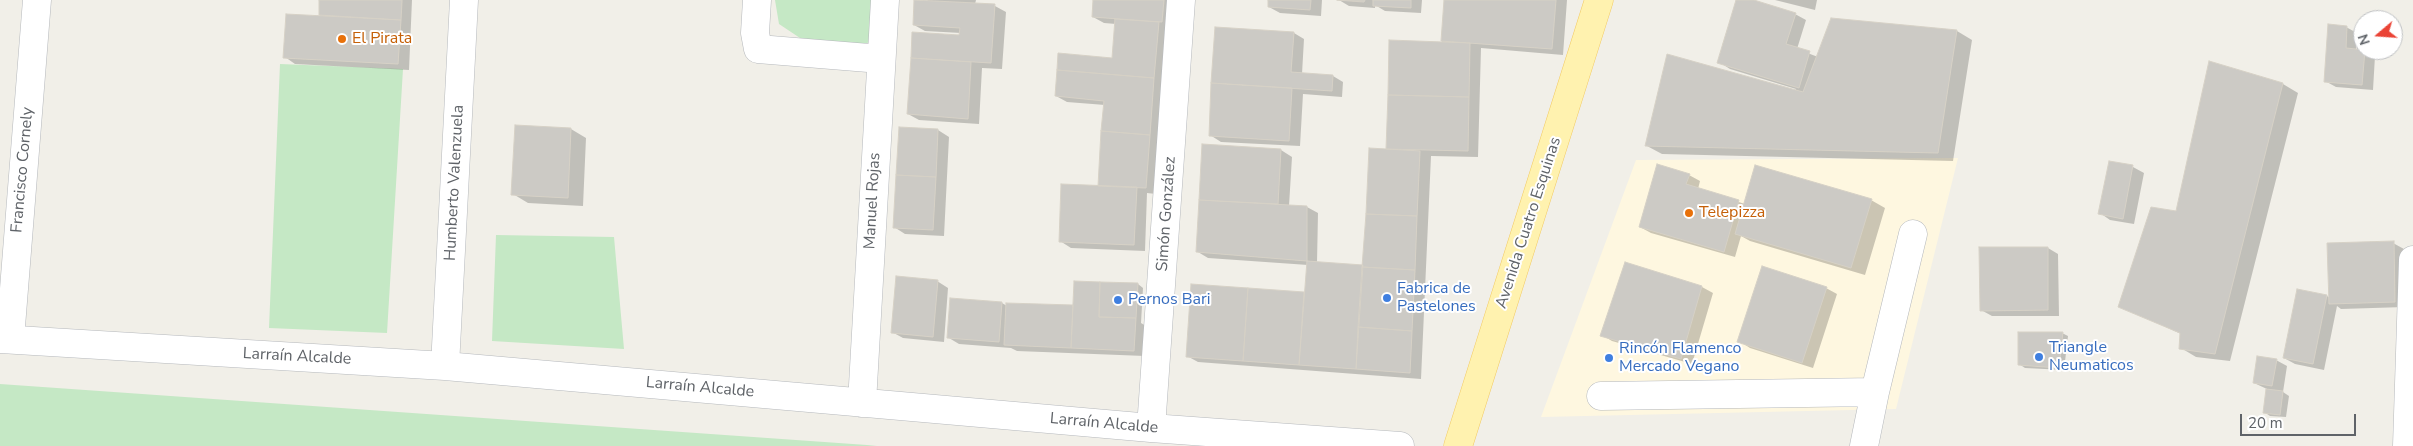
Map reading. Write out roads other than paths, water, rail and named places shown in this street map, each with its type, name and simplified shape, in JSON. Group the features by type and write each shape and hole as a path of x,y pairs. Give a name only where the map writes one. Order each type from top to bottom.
{"main road":[{"name":"Avenida Cuatro Esquinas","path":"1458,446 1600,0"}],"street":[{"name":"Francisco Cornely","path":"5,339 37,0"},
{"name":"Humberto Valenzuela","path":"445,366 464,0"},
{"path":"757,0 755,33 758,49 881,59"},
{"name":"Manuel Rojas","path":"862,403 885,0"},
{"name":"Simón González","path":"1151,428 1182,0"},
{"path":"1864,446 1913,234"},
{"path":"2407,446 2413,260"},
{"name":"Larraín Alcalde","path":"5,339 445,366 1151,428 1400,446"},
{"path":"1601,396 1875,392"}],"place":[{"name":"El Pirata","path":"342,39"},
{"name":"Telepizza","path":"1689,213"},
{"name":"Fabrica de Pastelones","path":"1387,298"},
{"name":"Pernos Bari","path":"1118,300"},
{"name":"Triangle Neumaticos","path":"2039,357"},
{"name":"Rincón Flamenco Mercado Vegano","path":"1609,358"}]}
